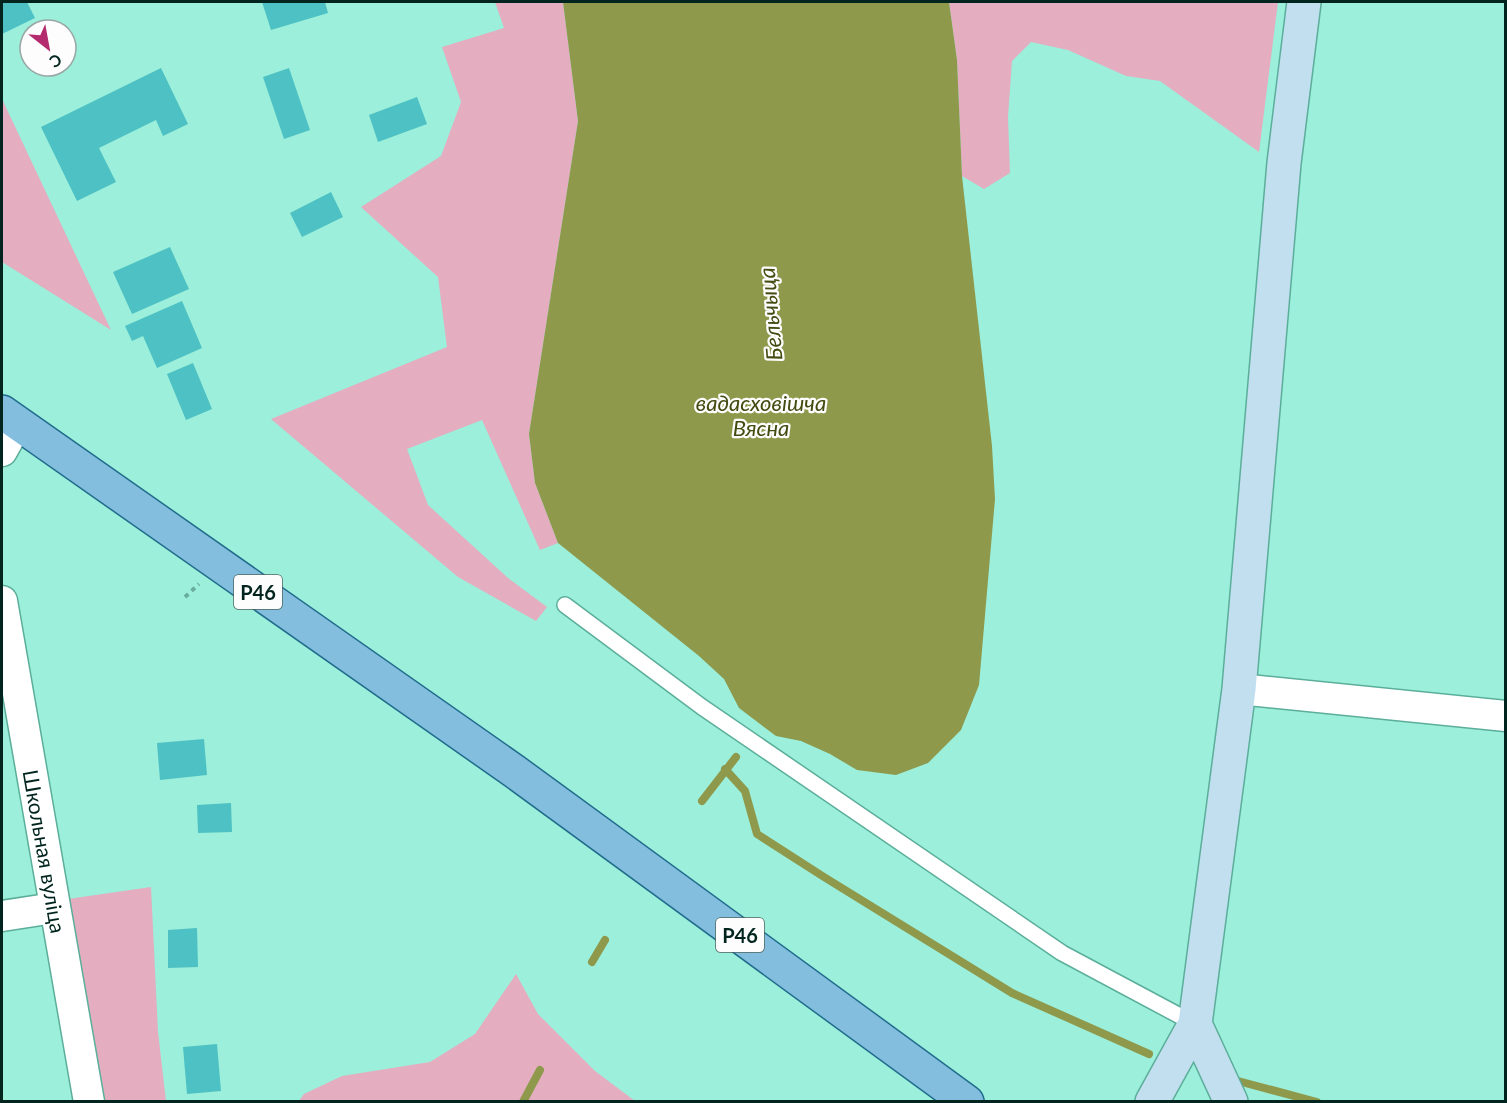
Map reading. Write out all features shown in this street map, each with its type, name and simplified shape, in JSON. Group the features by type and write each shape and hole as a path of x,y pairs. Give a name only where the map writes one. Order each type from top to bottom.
{"main road":[{"path":"1152,1101 1195,1024 1239,689 1284,163 1304,2"},
{"name":"Р46","path":"7,429 514,771 970,1101"},
{"path":"1195,1024 1231,1101"}],"street":[{"name":"Школьная вуліца","path":"2,601 89,1101"},
{"path":"1239,689 1506,716"},
{"path":"2,916 54,908"}],"lane":[{"path":"565,605 702,707 1062,953 1195,1024"}],"shaded area":[{"path":"495,2 563,2 578,121 529,434 535,483 558,543 540,550 482,420 407,449 428,505 508,578 547,607 536,621 458,577 271,419 447,347 438,277 361,207 441,156 461,102 442,47 504,28"},
{"path":"949,2 1278,2 1259,152 1160,81 1126,76 1068,50 1031,42 1012,61 1008,117 1010,173 984,189 962,176 957,60"},
{"path":"2,99 111,330 2,262"},
{"path":"151,887 158,1032 166,1101 103,1101 68,899"},
{"path":"516,974 538,1014 595,1071 635,1101 299,1101 304,1094 342,1076 430,1062 475,1034"}],"water":[{"name":"вадасховішча Вясна","path":"563,2 949,2 957,60 962,176 992,446 995,499 979,685 961,730 928,763 896,775 857,770 801,741 776,736 739,708 724,679 699,656 558,543 535,483 529,434 578,121"}],"building":[{"path":"2,2 27,2 35,18 18,18 18,26 2,34"},
{"path":"262,2 325,2 328,13 271,30"},
{"path":"161,68 188,124 163,136 156,120 99,148 116,182 77,201 41,127"},
{"path":"289,68 310,130 284,139 263,77"},
{"path":"417,97 427,124 378,142 369,115"},
{"path":"331,192 343,217 302,237 290,213"},
{"path":"170,247 189,289 132,314 113,272"},
{"path":"182,301 202,348 157,368 143,336 132,341 125,326"},
{"path":"193,363 212,409 186,420 167,374"},
{"path":"204,739 207,775 160,780 157,743"},
{"path":"231,803 232,832 198,833 197,805"},
{"path":"197,928 198,967 168,968 168,930"},
{"path":"217,1044 221,1091 187,1094 183,1047"}],"waterway":[{"name":"Бельчыца","path":"702,801 736,757"},
{"path":"725,769 745,791 757,834 1012,993 1149,1054"},
{"name":"Бельчыца","path":"592,962 605,940"},
{"name":"Бельчыца","path":"523,1102 540,1070"},
{"path":"1238,1081 1317,1102"}]}
